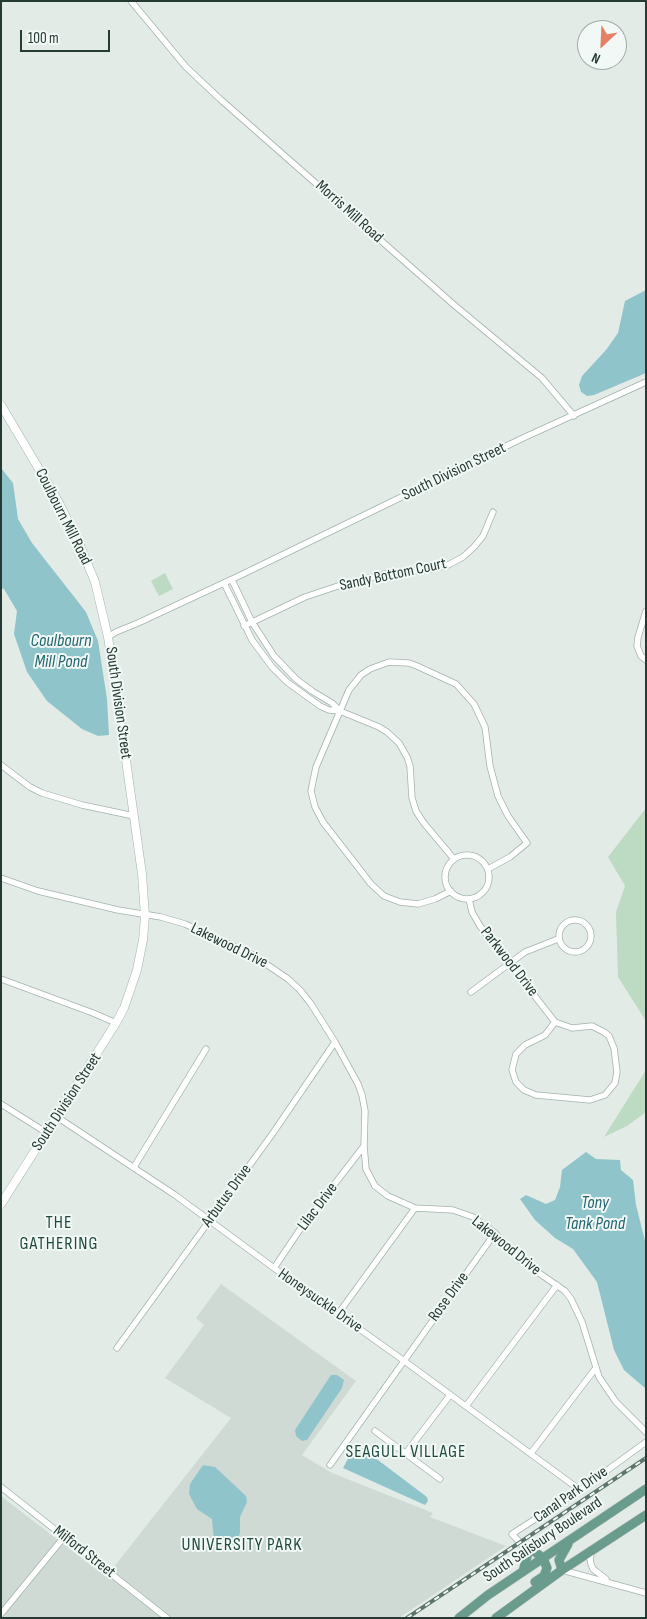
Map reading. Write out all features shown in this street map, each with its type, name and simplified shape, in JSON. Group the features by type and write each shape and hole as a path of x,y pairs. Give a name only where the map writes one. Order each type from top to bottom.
{"main road":[{"name":"South Salisbury Boulevard","path":"459,1618 488,1595 646,1488"},
{"path":"496,1618 562,1570 646,1515"},
{"path":"562,1570 559,1560 570,1539"},
{"path":"522,1599 523,1591 544,1576 547,1568 543,1558 535,1552 526,1549 527,1557 523,1571"}],"street":[{"name":"Morris Mill Road","path":"131,1 186,67 226,105 360,220 453,304 542,378 574,416"},
{"name":"South Division Street","path":"1,1204 116,1023 124,1008 137,970 143,940 145,916 142,874 108,637 232,580 465,468 523,438 646,382"},
{"name":"Coulbourn Mill Road","path":"1,405 52,490 80,543 95,582 108,637"},
{"name":"Sandy Bottom Court","path":"244,626 304,598 338,586 385,574 432,569 448,565 463,557 474,547 487,529 493,512"},
{"path":"232,580 252,622 280,663 303,685 332,703 340,711"},
{"path":"224,583 244,626 262,655 287,682 320,706 329,710 340,711 378,727 399,743 407,756 410,766 412,798 416,811 454,859"},
{"path":"646,611 637,646 641,656 646,660"},
{"path":"451,891 435,899 418,904 400,902 384,896 371,884 323,822 315,807 311,791 316,767 349,690 361,675 370,669 389,662 409,663 446,678 456,684 470,698 482,719 487,737 490,766 498,796 508,816 527,843 510,857 488,869"},
{"path":"1,765 30,787 42,793 82,805 134,816"},
{"path":"460,856 474,856 480,859 488,869 489,877 485,889 481,894 469,899 456,896 447,885 445,878 449,864 460,856"},
{"name":"Lakewood Drive","path":"1,878 38,891 145,916 161,917 185,924 234,946 267,964 300,990 335,1042 362,1095 365,1111 364,1146 366,1169 375,1186 396,1200 415,1208 438,1208 462,1212 479,1220 495,1233 520,1260 565,1291 575,1306 588,1340 595,1369 604,1386 616,1402 646,1432"},
{"name":"Parkwood Drive","path":"469,899 475,918 555,1022"},
{"path":"572,920 583,922 587,925 591,935 591,940 585,949 574,952 564,948 558,939 560,928 563,924 572,920"},
{"path":"471,992 509,963 532,949 558,939"},
{"path":"1,979 116,1023"},
{"path":"555,1022 572,1028 592,1026 609,1036 614,1048 617,1072 615,1083 605,1095 590,1100 536,1095 524,1090 516,1082 512,1070 516,1054 524,1045 545,1035 555,1022"},
{"name":"Arbutus Drive","path":"117,1348 273,1133 335,1042"},
{"path":"134,1167 206,1049"},
{"path":"1,1104 47,1133"},
{"name":"Honeysuckle Drive","path":"57,1117 175,1195 580,1490"},
{"name":"Lilac Drive","path":"274,1268 364,1146"},
{"path":"338,1314 415,1208"},
{"name":"Rose Drive","path":"330,1464 495,1233"},
{"path":"466,1406 557,1285"},
{"path":"531,1453 595,1369"},
{"path":"406,1454 450,1395"},
{"path":"375,1431 440,1479"},
{"name":"Canal Park Drive","path":"526,1549 512,1534 580,1490 646,1442"},
{"name":"Milford Street","path":"1,1486 166,1618"},
{"path":"1,1614 64,1537"},
{"path":"592,1550 590,1558 593,1569 609,1582"},
{"path":"562,1570 646,1593"}],"shaded area":[{"path":"221,1284 356,1381 302,1455 332,1473 433,1513 430,1517 506,1546 399,1618 1,1618 1,1496 106,1577 231,1418 165,1378 204,1325 196,1318"}],"green space":[{"path":"165,573 173,589 159,596 151,581"},
{"path":"646,808 646,1021 618,977 616,912 625,886 608,857"},
{"path":"646,1070 646,1112 627,1126 604,1137"}],"water":[{"path":"646,290 646,373 594,395 587,396 581,392 579,385 582,376 606,350 618,333 625,301"},
{"name":"Coulbourn Mill Pond","path":"1,468 13,483 18,519 32,543 86,612 98,641 107,699 109,735 98,736 82,729 47,701 27,672 14,634 17,611 4,589 1,588"},
{"name":"Tony Tank Pond","path":"586,1152 596,1159 620,1160 621,1170 633,1180 636,1205 646,1245 646,1389 624,1370 614,1350 597,1282 573,1249 555,1238 535,1220 520,1199 526,1195 546,1204 555,1200 560,1187 562,1170"},
{"path":"331,1375 337,1375 344,1380 342,1388 307,1440 302,1441 296,1436 295,1430"},
{"path":"362,1448 427,1497 428,1501 425,1505 343,1468 353,1449"},
{"path":"203,1465 215,1467 246,1496 247,1502 240,1517 240,1533 236,1545 221,1546 214,1542 212,1519 197,1509 189,1494 190,1484"}],"railway":[{"path":"407,1618 646,1458"}],"district":[{"name":"THE GATHERING","path":"59,1233"},
{"name":"SEAGULL VILLAGE","path":"406,1452"},
{"name":"UNIVERSITY PARK","path":"242,1545"}]}
